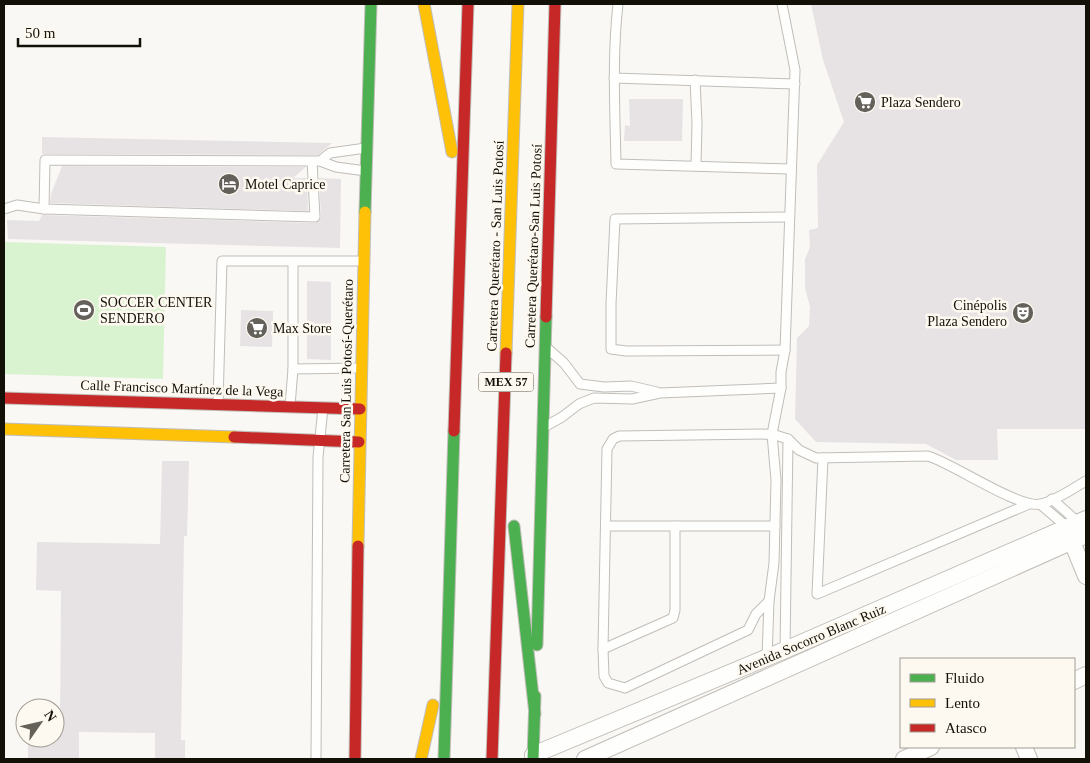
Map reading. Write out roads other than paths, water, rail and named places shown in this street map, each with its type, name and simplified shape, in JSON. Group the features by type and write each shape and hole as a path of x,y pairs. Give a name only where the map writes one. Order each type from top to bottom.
{"main road":[{"name":"Carretera San Luis Potosí-Querétaro","path":"355,759 359,442 371,4"},
{"path":"424,4 462,202"},
{"path":"444,759 468,4"},
{"name":"Carretera Querétaro - San Luis Potosí","path":"492,759 518,4"},
{"name":"Carretera Querétaro-San Luis Potosí","path":"533,757 556,4"},
{"name":"Calle Francisco Martínez de la Vega","path":"4,398 186,411 218,404 360,409"},
{"path":"185,437 186,411"},
{"path":"4,429 359,442"},
{"path":"504,436 534,714"},
{"path":"421,759 447,645"}],"street":[{"name":"Avenida Socorro Blanc Ruiz","path":"533,757 785,650 1079,530"},
{"name":"Avenida Socorro Blanc Ruiz","path":"585,759 1079,530"},
{"path":"1079,530 1086,576"},
{"path":"602,727 599,734 601,741 610,748"},
{"path":"904,759 929,748"}],"lane":[{"path":"618,4 614,78 616,164 791,169"},
{"path":"767,658 775,526 776,480 772,434 781,388 781,372 785,350 795,84 795,70 782,4"},
{"path":"614,78 795,84"},
{"path":"696,80 696,166"},
{"path":"316,161 330,152 367,148"},
{"path":"44,208 45,160 316,161 336,167 367,171"},
{"path":"4,209 17,205 44,208 315,217 316,161"},
{"path":"785,350 626,351 611,349 611,304 615,219 789,217"},
{"path":"218,404 222,261 364,261"},
{"path":"290,407 293,369 293,262"},
{"path":"546,347 564,363 580,384 604,387 630,386 660,393"},
{"path":"293,369 361,368"},
{"path":"543,427 562,417 579,404 594,398 632,399 660,393 781,388"},
{"path":"316,759 318,457 324,408"},
{"path":"769,601 756,614 748,630 625,688 608,683 604,676 603,649 608,449 612,439 619,436 772,434 788,439 799,450 816,458 928,456 941,460 1003,493 1029,504 1040,504 1086,481"},
{"path":"785,650 788,439"},
{"path":"823,458 817,594 1029,504"},
{"path":"1052,499 1079,530"},
{"path":"1040,504 1079,530"},
{"path":"606,526 775,526"},
{"path":"603,649 673,618 675,610 676,526"}],"place":[{"name":"Plaza Sendero","path":"865,102"},
{"name":"Motel Caprice","path":"229,184"},
{"name":"SOCCER CENTER SENDERO","path":"84,310"},
{"name":"Cinépolis Plaza Sendero","path":"1023,313"},
{"name":"Max Store","path":"257,328"}]}
